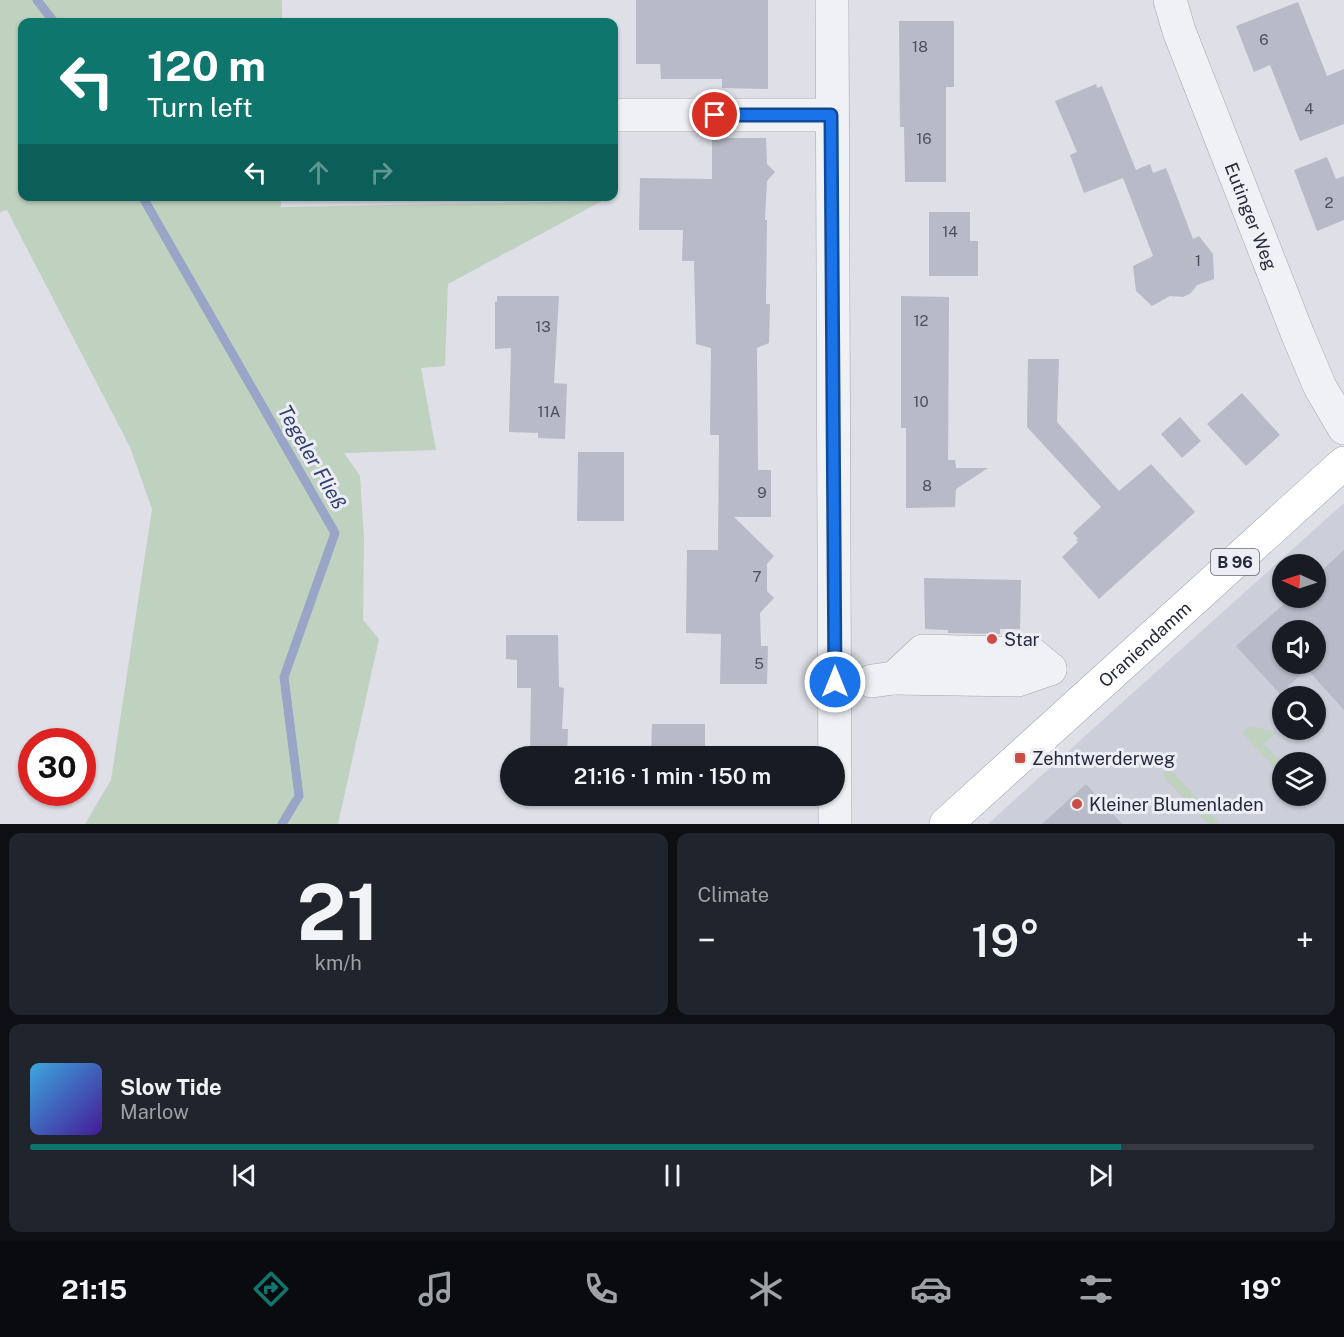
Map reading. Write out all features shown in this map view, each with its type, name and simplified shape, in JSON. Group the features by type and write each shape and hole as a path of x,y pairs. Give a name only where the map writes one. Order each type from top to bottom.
{"main road":[{"name":"Oraniendamm","path":"946,824 1344,463"}],"street":[{"path":"832,0 835,824"},
{"name":"Eutinger Weg","path":"1170,0 1179,31 1298,335 1320,387 1344,428"},
{"path":"618,116 831,115"}],"shaded area":[{"path":"1344,503 1344,824 988,824 1272,568 1272,608 1326,608 1326,554 1287,554"}],"green space":[{"path":"0,0 282,0 282,18 18,18 18,201 281,201 281,207 602,201 448,284 445,366 421,368 436,450 344,453 360,476 364,539 363,620 379,639 338,824 85,824 111,780 152,509 130,447 7,210 0,212"},
{"path":"1255,727 1272,731 1272,737 1264,744 1272,752 1272,765 1242,733 1248,728"},
{"path":"1169,768 1220,824 1208,824 1162,775"}],"building":[{"path":"636,0 768,0 768,89 722,88 722,79 661,79 660,64 636,64"},
{"path":"1298,2 1327,76 1344,69 1344,124 1300,141 1270,65 1254,72 1236,26"},
{"path":"899,21 954,21 954,87 946,87 946,182 905,182 904,127 900,127"},
{"path":"1096,84 1097,88 1102,86 1136,170 1150,164 1153,173 1166,168 1193,239 1199,236 1213,254 1214,279 1197,285 1191,293 1183,297 1170,296 1152,306 1136,291 1133,266 1153,256 1123,178 1084,193 1070,155 1077,152 1055,101"},
{"path":"712,138 766,138 767,164 775,172 767,181 765,220 767,220 766,304 770,304 769,343 757,348 758,470 771,470 771,517 734,517 774,556 767,564 767,591 774,598 760,613 761,646 768,646 767,684 720,684 721,634 686,633 687,550 718,550 719,435 710,435 711,348 696,344 694,261 682,261 683,230 639,230 640,178 712,179"},
{"path":"1327,157 1336,179 1344,176 1344,220 1317,231 1294,170"},
{"path":"929,212 970,212 970,241 978,241 978,276 929,276"},
{"path":"497,296 559,296 554,383 567,384 565,439 538,438 538,433 509,432 511,348 495,349"},
{"path":"901,296 949,297 948,460 955,460 956,468 988,468 956,489 955,507 906,508 906,428 901,428"},
{"path":"1028,359 1059,359 1057,422 1119,491 1151,464 1195,512 1099,599 1062,557 1078,542 1073,533 1101,507 1027,427"},
{"path":"1242,393 1280,435 1246,466 1207,424"},
{"path":"1180,417 1201,441 1182,458 1161,434"},
{"path":"578,452 624,452 624,521 577,521"},
{"path":"1344,550 1344,710 1326,690 1326,686 1322,686 1312,674 1326,674 1326,620 1272,620 1272,674 1302,674 1289,686 1273,686 1236,646 1279,608 1326,608 1326,567"},
{"path":"924,578 1021,580 1020,629 1000,629 1000,634 948,633 948,630 925,629"},
{"path":"506,635 558,635 559,687 564,688 562,729 568,729 567,746 530,746 531,688 517,688 517,660 506,659"},
{"path":"652,724 705,724 705,746 651,746"},
{"path":"1086,784 1122,824 1042,824"}],"waterway":[{"name":"Tegeler Fließ","path":"37,0 51,18"},
{"name":"Tegeler Fließ","path":"145,201 335,533 284,677 299,796 282,824"}],"place":[{"name":"Star","path":"992,639"},
{"name":"Zehntwerderweg","path":"1020,758"},
{"name":"Kleiner Blumenladen","path":"1077,804"}],"route":[{"path":"715,115 831,115 835,682"}]}
